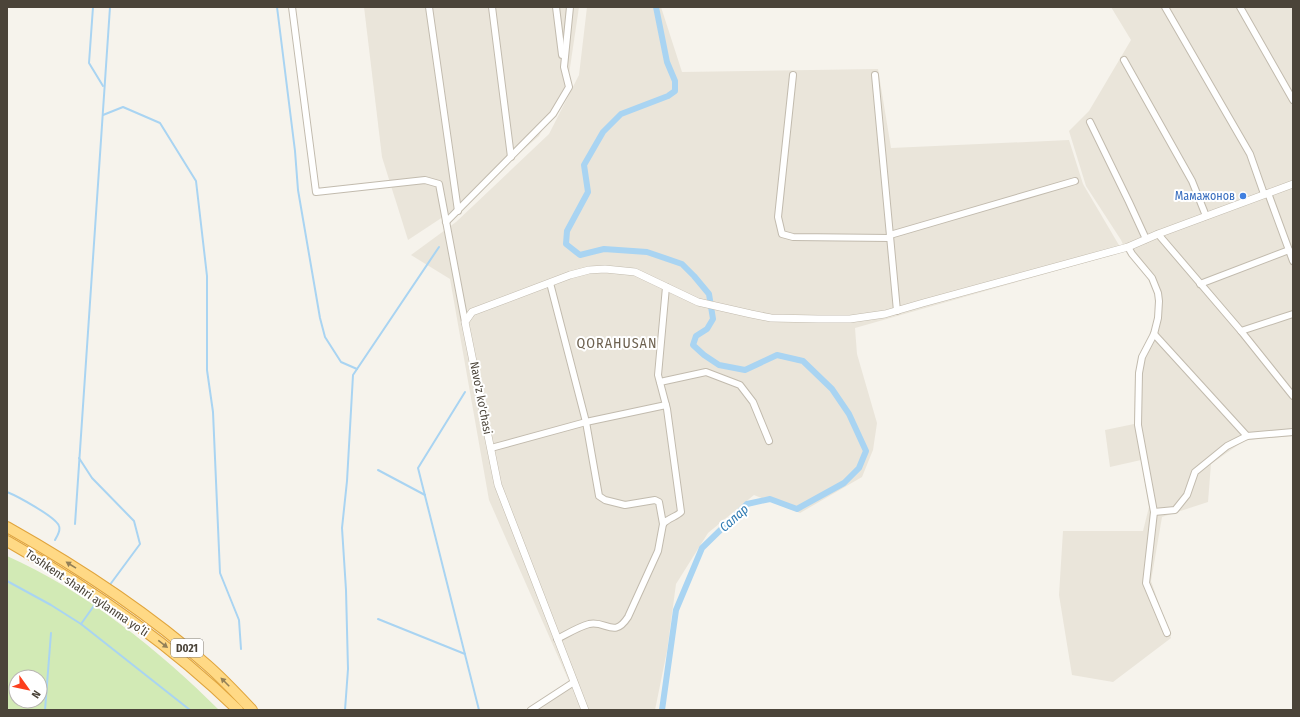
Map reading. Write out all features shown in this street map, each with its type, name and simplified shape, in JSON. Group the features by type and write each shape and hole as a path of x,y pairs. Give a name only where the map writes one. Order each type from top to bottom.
{"highway":[{"name":"Toshkent shahri aylanma yoʻli","path":"7,527 44,548 104,586 163,629 209,666 252,710"},
{"name":"Toshkent shahri aylanma yoʻli","path":"7,541 109,604 178,657 238,710"}],"street":[{"path":"292,7 316,192 425,180 439,184 465,322"},
{"path":"429,7 458,211"},
{"path":"492,7 510,157"},
{"path":"446,222 553,114 569,87 564,67 556,7"},
{"path":"564,67 570,7"},
{"path":"1165,7 1250,154 1293,261"},
{"path":"1240,7 1293,100"},
{"path":"1124,60 1192,181 1206,216"},
{"path":"793,75 778,218 782,234 793,237 890,236 1075,181"},
{"path":"875,75 897,311"},
{"path":"1090,122 1146,239"},
{"path":"465,322 472,312 570,275 589,270 605,269 635,272 698,302 771,318 850,319 873,316 897,311 923,302 1128,247 1158,234 1293,184"},
{"path":"1158,234 1241,331 1293,396"},
{"path":"1128,247 1152,278 1158,293 1158,314 1154,334 1142,357 1139,373 1138,424 1154,512 1146,582 1167,633"},
{"path":"1200,284 1289,250"},
{"path":"550,283 586,422 600,496 606,500 625,505 655,500 659,502 663,524 658,552 623,625 618,628 612,628 593,623 587,624 557,639"},
{"path":"663,524 681,512 666,405 658,375 666,287"},
{"path":"462,306 472,312"},
{"path":"1241,331 1293,314"},
{"name":"Navo'z ko'chasi","path":"465,322 498,485 585,710"},
{"path":"1154,334 1247,436"},
{"path":"660,382 706,372 740,385 753,402 769,441"},
{"path":"490,448 586,422 666,405"},
{"path":"1154,512 1175,510 1187,495 1195,472 1227,446 1247,436 1293,432"},
{"path":"531,710 574,682"}],"shaded area":[{"path":"364,7 579,7 568,81 539,136 452,211 408,240 382,157"},
{"name":"QORAHUSAN","path":"587,7 661,7 682,72 878,69 891,148 1069,140 1083,184 1123,252 855,328 857,354 877,423 873,450 862,477 800,513 754,495 708,533 676,584 667,651 655,710 534,710 571,686 489,500 450,279 411,255 456,222 549,134 579,75"},
{"path":"1111,7 1293,7 1293,436 1245,440 1211,464 1208,502 1162,517 1151,581 1171,638 1113,682 1072,675 1059,595 1063,531 1143,531 1149,507 1141,460 1110,467 1105,430 1134,424 1135,373 1140,356 1154,327 1157,298 1152,273 1126,251 1121,240 1086,186 1069,131 1089,111 1131,40"}],"green space":[{"path":"7,556 64,586 120,624 172,666 219,710 7,710"}],"waterway":[{"path":"93,7 89,63 103,86"},
{"path":"75,524 110,7"},
{"path":"277,7 295,151 298,190 320,318 325,337 341,362 357,369"},
{"name":"Салар","path":"656,7 667,62 675,81 675,91 668,96 621,114 603,132 584,165 588,192 567,231 566,244 580,255 604,249 647,252 682,264 709,294 713,319 707,329 696,336 693,345 704,355 719,365 745,370 777,355 803,361 832,389 849,414 866,451 859,468 844,483 797,509 770,499 747,504 702,548 676,610 662,710"},
{"path":"103,115 123,107 160,123 196,181 207,276 207,370 213,412 220,573 239,620 241,649"},
{"path":"345,710 348,669 346,590 342,528 347,481 353,375 439,247"},
{"path":"465,392 418,468 479,710"},
{"path":"79,458 92,478 134,521 140,544 109,586"},
{"path":"378,470 425,495"},
{"path":"7,492 36,507 51,517 59,526 60,530 55,540"},
{"path":"7,581 51,605 81,624 190,710"},
{"path":"81,624 98,600"},
{"path":"378,619 465,654"},
{"path":"45,710 51,633"}],"place":[{"name":"Мамажонов","path":"1243,196"}],"district":[{"name":"QORAHUSAN","path":"617,343"}]}
